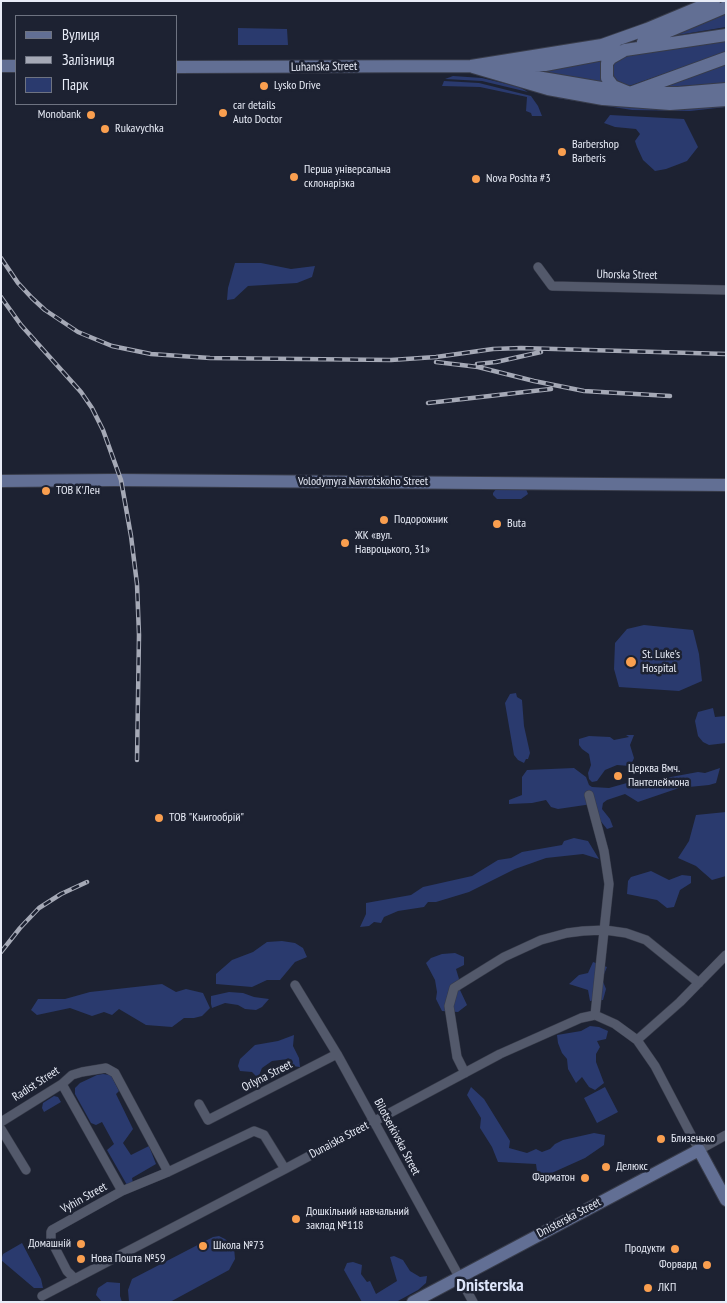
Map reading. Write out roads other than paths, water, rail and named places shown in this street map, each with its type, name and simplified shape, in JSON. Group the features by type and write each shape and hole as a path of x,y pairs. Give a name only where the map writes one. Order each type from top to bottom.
{"main road":[{"name":"Luhanska Street","path":"178,67 471,66 602,45 647,29 714,1"},
{"path":"726,7 625,50 611,58 607,63 606,78 613,86 630,93 726,58"},
{"path":"471,66 517,67 545,65 625,50 726,35"},
{"path":"1,66 15,66"},
{"name":"Luhanska Street","path":"471,66 548,89 603,99 670,104 726,100"},
{"path":"471,66 630,93 678,93 726,89"},
{"name":"Volodymyra Navrotskoho Street","path":"1,481 116,480 726,485"},
{"path":"699,1150 726,1200"},
{"name":"Dnisterska Street","path":"413,1302 699,1150"}],"street":[{"name":"Uhorska Street","path":"538,267 552,286 726,290"},
{"path":"589,795 604,851 609,884 595,1015 616,1024 637,1040 647,1052 699,1150"},
{"path":"465,1073 456,1057 449,1006 454,988 530,944 567,933 605,930 626,933 646,940 699,983"},
{"path":"637,1040 699,983 726,954"},
{"name":"Bilotserkivska Street","path":"295,985 337,1054 473,1302"},
{"name":"Dunaiska Street","path":"42,1296 465,1073 546,1033 581,1018 595,1015"},
{"name":"Orlyna Street","path":"199,1104 208,1120 337,1054"},
{"name":"Radist Street","path":"1,1122 62,1084 72,1075 101,1068 111,1069 115,1073 168,1172"},
{"name":"Vyhin Street","path":"62,1084 122,1191 52,1230 51,1240 67,1271 75,1279"},
{"path":"1,1129 26,1170"},
{"path":"122,1191 168,1172 254,1131 264,1136 285,1169"},
{"name":"Dnisterska Street","path":"699,1150 726,1135"}],"railway":[{"path":"1,258 18,283 32,298 45,310 78,332 112,346 151,354 210,358 391,360 436,357 493,349 521,348 726,354"},
{"path":"1,297 21,325 81,392 92,408 103,430 121,480 137,584 139,635 137,760"},
{"path":"477,364 496,362 541,352"},
{"path":"436,362 478,367 584,391 670,396"},
{"path":"428,403 551,389"},
{"path":"1,952 39,908 61,894 87,882"}],"place":[{"name":"Lysko Drive","path":"264,86"},
{"name":"car details Auto Doctor","path":"223,113"},
{"name":"Monobank","path":"91,115"},
{"name":"Rukavychka","path":"105,129"},
{"name":"Barbershop Barberis","path":"562,152"},
{"name":"Перша універсальна склонарізка","path":"294,177"},
{"name":"Nova Poshta #3","path":"476,179"},
{"name":"ТОВ К'Лен","path":"46,491"},
{"name":"Подорожник","path":"384,520"},
{"name":"Buta","path":"497,524"},
{"name":"ЖК «вул. Навроцького, 31»","path":"345,543"},
{"name":"St. Luke's Hospital","path":"631,662"},
{"name":"Церква Вмч. Пантелеймона","path":"618,776"},
{"name":"ТОВ \"Книгообрiй\"","path":"159,818"},
{"name":"Близенько","path":"661,1139"},
{"name":"Делюкс","path":"606,1167"},
{"name":"Фарматон","path":"585,1178"},
{"name":"Дошкільний навчальний заклад №118","path":"296,1219"},
{"name":"Домашній","path":"81,1244"},
{"name":"Школа №73","path":"203,1246"},
{"name":"Продукти","path":"675,1249"},
{"name":"Нова Пошта №59","path":"81,1259"},
{"name":"Форвард","path":"707,1265"},
{"name":"ЛКП","path":"648,1288"}],"district":[{"name":"Dnisterska","path":"490,1286"}]}
